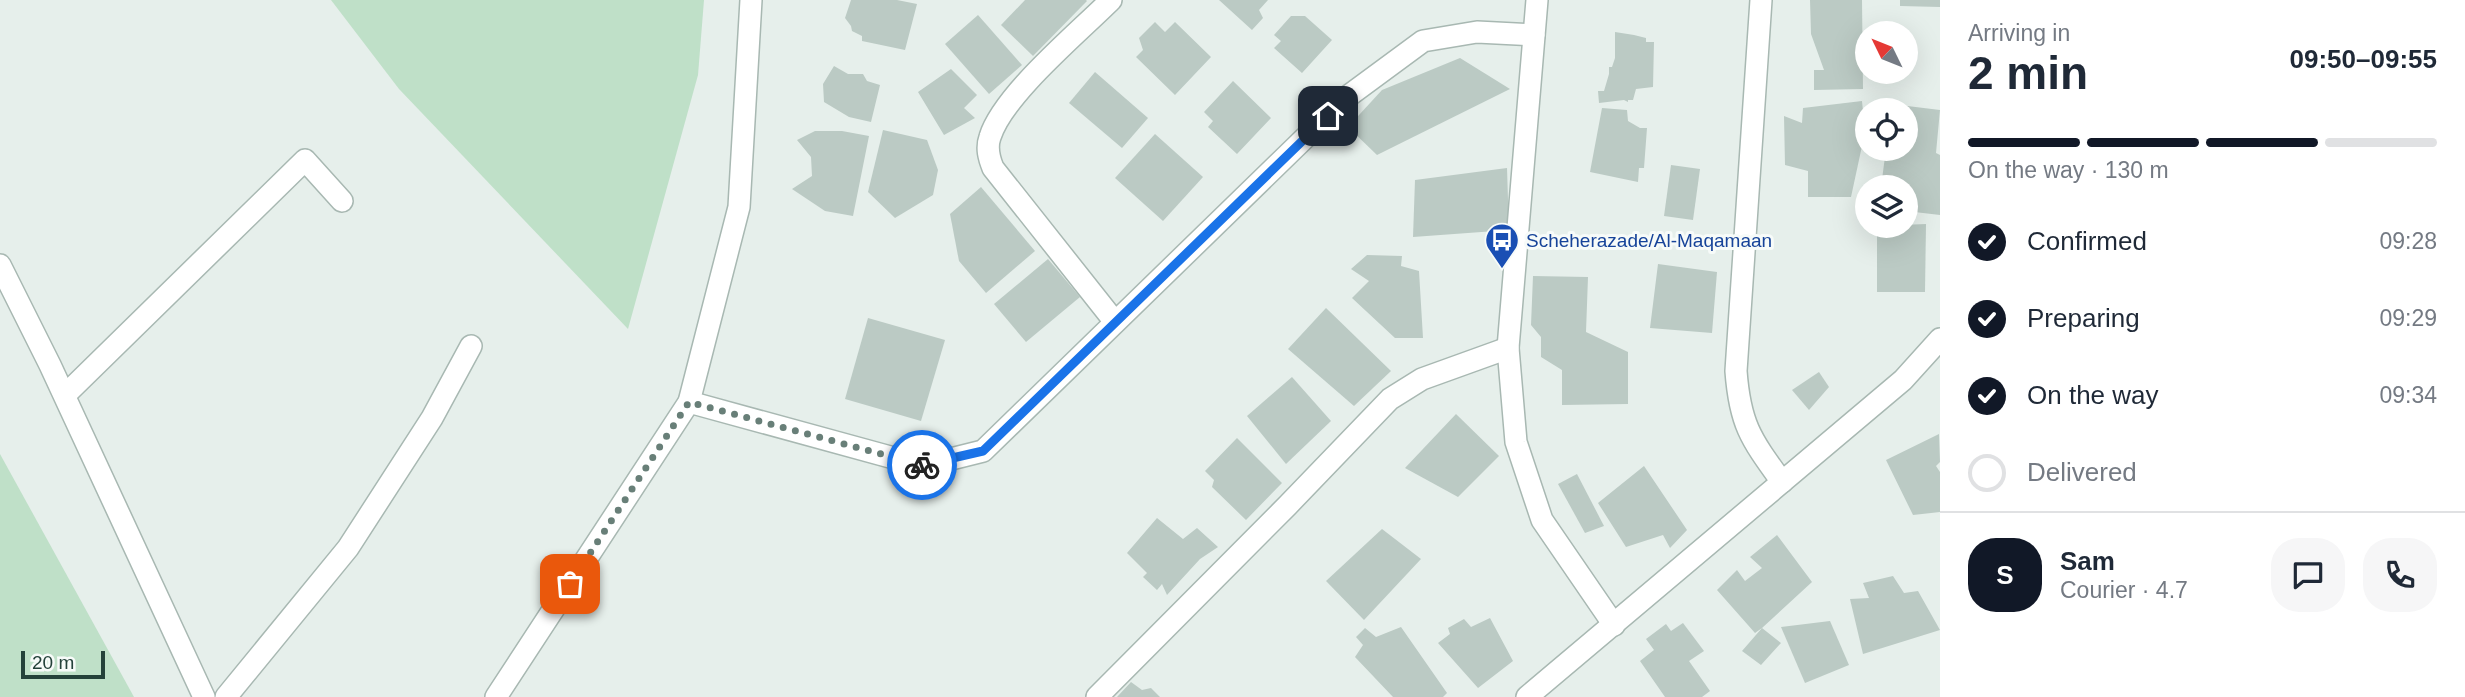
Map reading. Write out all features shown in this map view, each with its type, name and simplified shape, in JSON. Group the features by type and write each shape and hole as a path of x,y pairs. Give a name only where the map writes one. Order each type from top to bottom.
{"street":[{"path":"496,697 689,402 739,206 751,0"},
{"path":"1111,0 1016,93 998,118 989,138 988,154 993,168 1115,322"},
{"path":"1537,0 1508,348 1516,442 1542,520 1614,625"},
{"path":"1762,0 1736,370 1738,397 1751,439 1782,482"},
{"path":"689,402 923,466 983,451 1347,97 1423,41 1477,32 1534,35"},
{"path":"65,395 305,160 342,201"},
{"path":"0,265 65,395 204,697"},
{"path":"1527,697 1903,380 1940,339"},
{"path":"226,697 348,548 432,418 471,346"},
{"path":"1097,697 1288,506 1390,399 1422,379 1508,348"}],"green space":[{"path":"331,0 704,0 698,75 628,329 399,89"},
{"path":"0,454 134,697 0,697"}],"building":[{"path":"851,0 897,0 917,4 905,50 862,41 862,36 852,31 845,18"},
{"path":"1025,0 1087,1 1033,56 1001,25"},
{"path":"1219,0 1268,0 1259,10 1263,18 1252,30"},
{"path":"1810,0 1862,0 1862,21 1855,21 1855,84 1863,84 1863,89 1814,90 1814,70 1824,70 1811,34"},
{"path":"1900,0 1940,0 1940,7 1900,6"},
{"path":"978,15 1022,65 989,94 945,44"},
{"path":"1291,16 1305,16 1332,40 1302,73 1274,48 1281,41 1274,35"},
{"path":"1155,22 1165,32 1175,22 1211,57 1175,95 1136,57 1143,50 1139,38"},
{"path":"1615,32 1654,42 1653,87 1636,89 1633,100 1628,102 1624,100 1599,103 1598,91 1604,91 1609,67 1612,67 1615,58"},
{"path":"1460,58 1510,89 1377,155 1348,127 1382,90"},
{"path":"834,66 848,74 863,74 867,81 880,85 871,122 849,117 824,102 823,84"},
{"path":"951,69 977,95 964,108 975,118 944,135 918,92"},
{"path":"1095,72 1148,118 1122,148 1069,103"},
{"path":"1233,81 1271,118 1237,154 1208,127 1213,121 1204,112"},
{"path":"1855,102 1855,161 1859,161 1851,197 1808,197 1808,171 1785,165 1784,116 1802,123 1803,108"},
{"path":"1918,107 1940,110 1936,153 1940,155 1940,215 1918,212 1918,175 1883,175 1884,161 1918,161"},
{"path":"1602,108 1627,110 1628,121 1640,128 1647,128 1644,168 1639,168 1638,182 1590,172"},
{"path":"883,130 927,140 938,170 933,195 895,218 868,192"},
{"path":"815,131 842,131 869,136 853,216 825,211 792,189 812,176 811,157 797,140"},
{"path":"1155,134 1203,177 1163,221 1115,178"},
{"path":"1671,165 1700,169 1693,220 1664,216"},
{"path":"1507,168 1509,230 1413,237 1415,180"},
{"path":"981,187 1035,251 986,293 959,261 950,214"},
{"path":"1918,224 1926,224 1925,292 1877,292 1877,238 1918,238"},
{"path":"1367,255 1402,256 1401,266 1419,271 1423,338 1395,338 1352,298 1369,281 1351,269"},
{"path":"1048,259 1080,297 1026,342 994,304"},
{"path":"1658,264 1717,272 1712,333 1650,328"},
{"path":"1533,276 1588,277 1586,332 1628,352 1628,404 1562,405 1562,370 1541,357 1541,337 1531,325"},
{"path":"1326,308 1391,371 1354,406 1288,349"},
{"path":"868,318 945,340 921,421 845,399"},
{"path":"1819,372 1829,387 1809,410 1792,390"},
{"path":"1292,377 1331,421 1286,464 1247,416"},
{"path":"1456,414 1499,456 1458,497 1405,468"},
{"path":"1939,434 1940,462 1936,466 1940,472 1940,512 1913,515 1886,460"},
{"path":"1237,438 1282,483 1246,520 1212,487 1214,480 1205,471"},
{"path":"1644,466 1687,530 1670,548 1663,535 1626,547 1598,503"},
{"path":"1577,474 1604,526 1585,533 1558,484"},
{"path":"1157,518 1183,539 1197,528 1218,547 1200,559 1167,595 1162,584 1157,590 1143,577 1147,573 1127,553"},
{"path":"1382,529 1421,559 1364,620 1326,581"},
{"path":"1777,535 1812,582 1755,633 1717,590 1737,570 1745,581 1762,568 1750,557"},
{"path":"1893,576 1904,593 1918,591 1940,630 1863,654 1850,599 1869,598 1863,583"},
{"path":"1490,618 1513,661 1478,688 1438,643 1450,634 1448,628 1464,619 1471,627"},
{"path":"1830,621 1849,665 1805,683 1781,627"},
{"path":"1683,623 1704,651 1689,661 1710,691 1702,697 1665,697 1640,661 1654,650 1646,639 1666,624 1671,631"},
{"path":"1401,627 1447,693 1443,697 1393,697 1355,657 1363,645 1356,637 1365,628 1376,637"},
{"path":"1762,628 1781,643 1761,665 1742,651"},
{"path":"1131,682 1142,690 1151,688 1160,697 1117,697"}],"way so far":[{"path":"570,584 689,402 922,465"}],"place":[{"name":"Scheherazade/Al-Maqamaan","path":"1502,270"}],"route":[{"path":"922,465 983,451 1328,116"}]}
